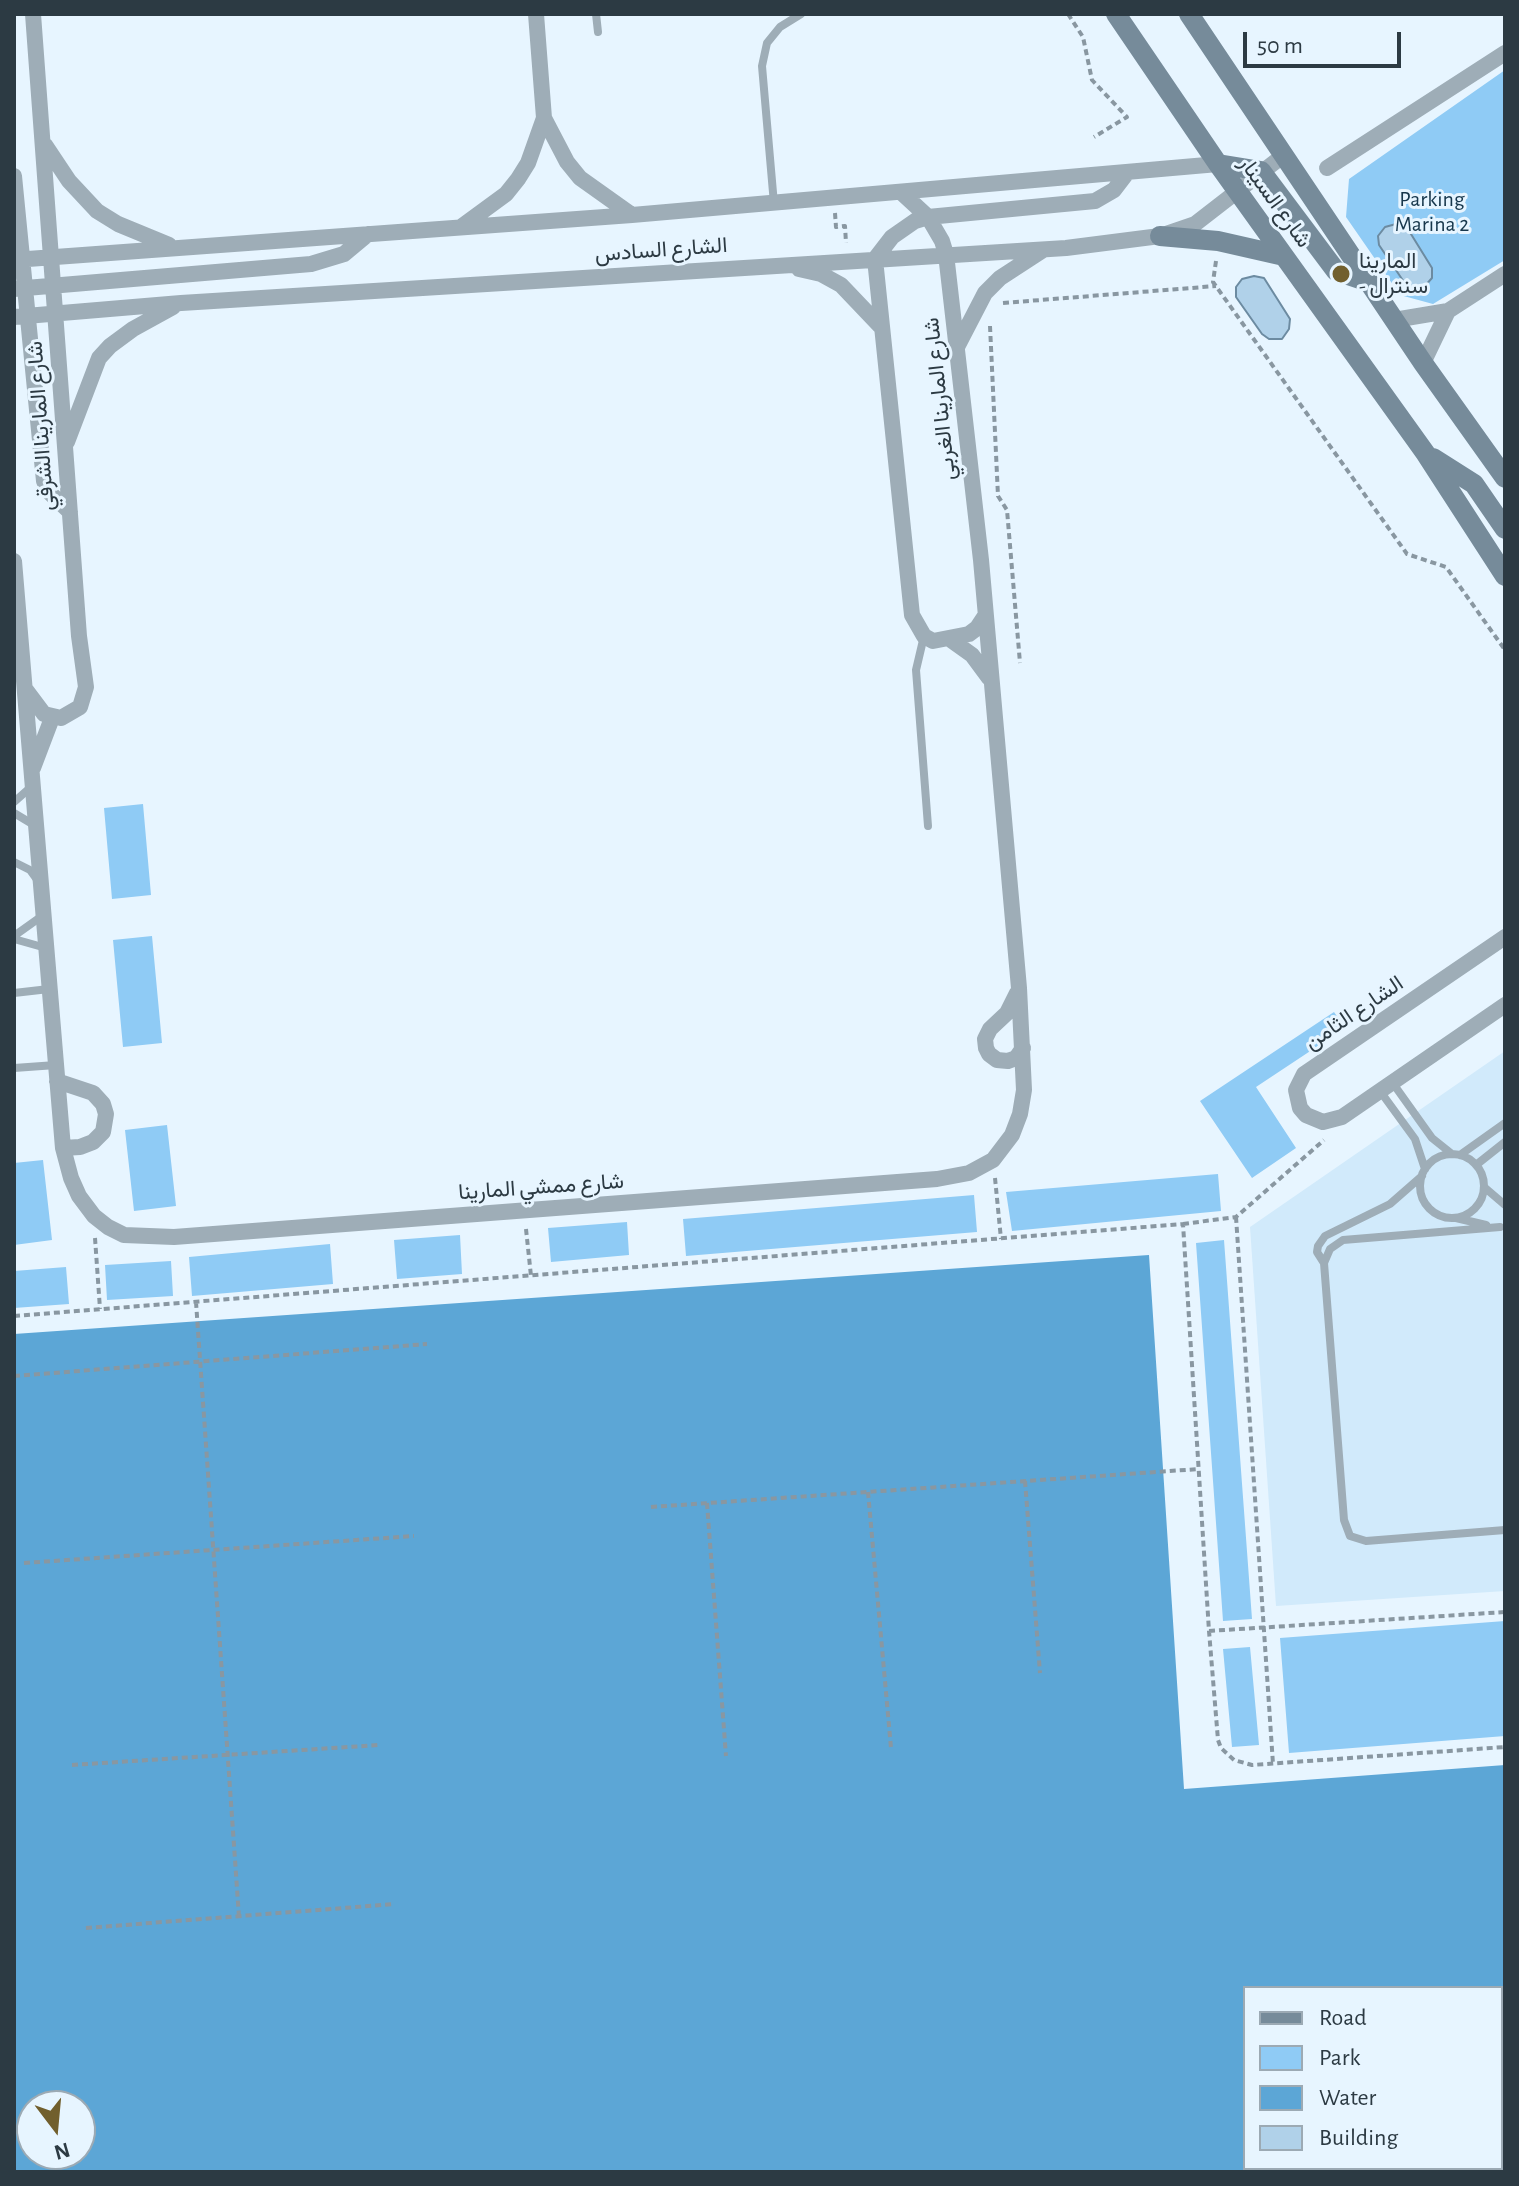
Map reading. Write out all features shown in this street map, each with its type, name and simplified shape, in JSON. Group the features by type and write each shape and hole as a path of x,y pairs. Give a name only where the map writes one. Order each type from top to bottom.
{"street":[{"name":"شارع المارينا الشرقي","path":"33,14 86,687 76,711 61,718 52,718"},
{"path":"536,14 544,118 567,162 580,178 632,215"},
{"name":"شارع السينار","path":"1116,14 1218,164 1426,454 1505,576"},
{"name":"شارع السينار","path":"1189,14 1423,363 1505,478"},
{"path":"1327,168 1505,53"},
{"path":"460,228 506,194 518,179 528,163 544,118"},
{"path":"43,142 69,181 97,211 118,224 175,247"},
{"name":"الشارع السادس","path":"22,317 181,303 1045,249 1160,236 1195,224 1284,155"},
{"path":"1218,164 1261,171 1336,271 1369,282"},
{"name":"الشارع السادس","path":"17,260 774,204 1218,164"},
{"path":"985,616 969,634 951,640 933,641 924,636 912,615 875,259 892,237 915,221 928,217 1095,201 1114,190 1127,173"},
{"path":"14,176 17,288 44,481 49,492 70,512"},
{"name":"شارع المارينا الغربي","path":"902,193 928,217 946,254 981,560 1019,988 1024,1090 1012,1135 993,1160"},
{"path":"17,288 311,264 344,254 368,234"},
{"path":"1160,236 1218,241 1284,256"},
{"path":"957,348 985,293 1000,278 1045,249"},
{"path":"17,288 53,258"},
{"path":"782,265 821,274 841,285 881,327"},
{"path":"1394,320 1448,311 1505,274"},
{"path":"17,288 55,314"},
{"path":"65,448 99,358 133,329 181,303"},
{"path":"1423,363 1448,311"},
{"path":"1426,454 1474,484 1505,529"},
{"path":"14,561 63,1148 79,1196 94,1216"},
{"path":"951,640 972,655 990,679"},
{"path":"25,688 37,708 52,718 31,780"},
{"name":"الشارع الثامن","path":"1332,1121 1314,1120 1300,1108 1296,1090 1304,1074 1505,937"},
{"path":"1019,988 1012,1007 990,1029 985,1039 989,1054 997,1060 1016,1058 1023,1048"},
{"path":"1332,1121 1505,1005"},
{"path":"56,1073 93,1093 103,1104 106,1114 103,1132 93,1142 63,1148"},
{"name":"شارع ممشي المارينا","path":"94,1216 124,1235 174,1237 937,1179 969,1173 993,1160"}],"lane":[{"path":"596,14 598,32"},
{"path":"774,204 762,66 767,43 780,27 801,14"},
{"path":"924,636 916,670 928,826"},
{"path":"14,802 31,780"},
{"path":"14,813 35,826"},
{"path":"14,862 30,870 40,886"},
{"path":"14,938 42,915"},
{"path":"14,938 46,948"},
{"path":"14,993 49,989"},
{"path":"14,1068 56,1073"},
{"path":"1386,1086 1432,1138 1476,1165 1483,1179 1482,1198 1476,1208 1455,1218"},
{"path":"1386,1086 1420,1149 1423,1172 1421,1194 1430,1210 1446,1218 1503,1227"},
{"path":"1324,1263 1319,1258 1318,1246 1325,1236 1390,1204 1437,1158 1456,1155 1505,1123"},
{"path":"1476,1165 1505,1142"},
{"path":"1484,1187 1505,1205"},
{"path":"1503,1227 1343,1240 1330,1249 1324,1263 1344,1520 1350,1536 1366,1541 1505,1530"}],"path":[{"path":"1068,14 1083,37 1092,80 1127,117 1094,137"},
{"path":"834,199 836,227 845,226 848,260"},
{"path":"1218,241 1213,282 1407,554 1446,567 1505,650"},
{"path":"996,306 1007,302 1216,286"},
{"path":"993,315 990,324 998,496 1007,510 1020,663"},
{"path":"14,1316 1001,1239 1236,1217 1328,1136 1332,1121"},
{"path":"993,1160 1001,1239"},
{"path":"524,1211 531,1276"},
{"path":"94,1216 100,1309"},
{"path":"1236,1217 1273,1764"},
{"path":"1183,1224 1209,1631 1221,1748 1243,1764 1273,1764 1505,1747"},
{"path":"196,1302 239,1917"},
{"path":"14,1376 427,1344"},
{"path":"651,1507 1199,1469"},
{"path":"1025,1481 1040,1673"},
{"path":"868,1492 891,1748"},
{"path":"707,1503 726,1756"},
{"path":"24,1563 414,1536"},
{"path":"1209,1631 1505,1612"},
{"path":"72,1765 379,1745"},
{"path":"86,1928 395,1904"}],"shaded area":[{"path":"1505,1051 1505,1591 1276,1606 1250,1227"}],"green space":[{"name":"Parking Marina 2","path":"1505,70 1505,260 1433,304 1400,295 1346,217 1349,179"},
{"path":"143,804 151,895 112,899 104,808"},
{"path":"152,936 162,1043 123,1047 113,940"},
{"path":"1334,1012 1345,1028 1256,1087 1296,1148 1252,1178 1200,1101"},
{"path":"167,1125 176,1206 134,1211 125,1130"},
{"path":"43,1160 52,1240 14,1245 14,1163"},
{"path":"1218,1174 1221,1211 1012,1231 1006,1192"},
{"path":"974,1195 977,1232 686,1256 683,1219"},
{"path":"627,1222 629,1255 551,1262 548,1228"},
{"path":"460,1235 462,1274 397,1279 394,1240"},
{"path":"1224,1240 1252,1619 1223,1621 1196,1243"},
{"path":"330,1244 333,1284 192,1296 189,1257"},
{"path":"171,1261 173,1296 107,1300 105,1265"},
{"path":"66,1267 69,1304 14,1308 14,1271"},
{"path":"1505,1621 1505,1736 1289,1753 1280,1638"},
{"path":"1250,1647 1259,1745 1232,1747 1223,1649"}],"water":[{"path":"1149,1255 1184,1789 1505,1765 1505,2172 14,2172 14,1334"}],"building":[{"path":"1396,224 1406,226 1432,268 1432,278 1424,287 1412,287 1404,282 1379,245 1378,236 1385,227"},
{"path":"1254,276 1264,278 1290,319 1289,329 1282,339 1269,339 1262,334 1236,297 1236,287 1242,279"}],"place":[{"name":"المارينا - سنترال","path":"1341,274"}]}
